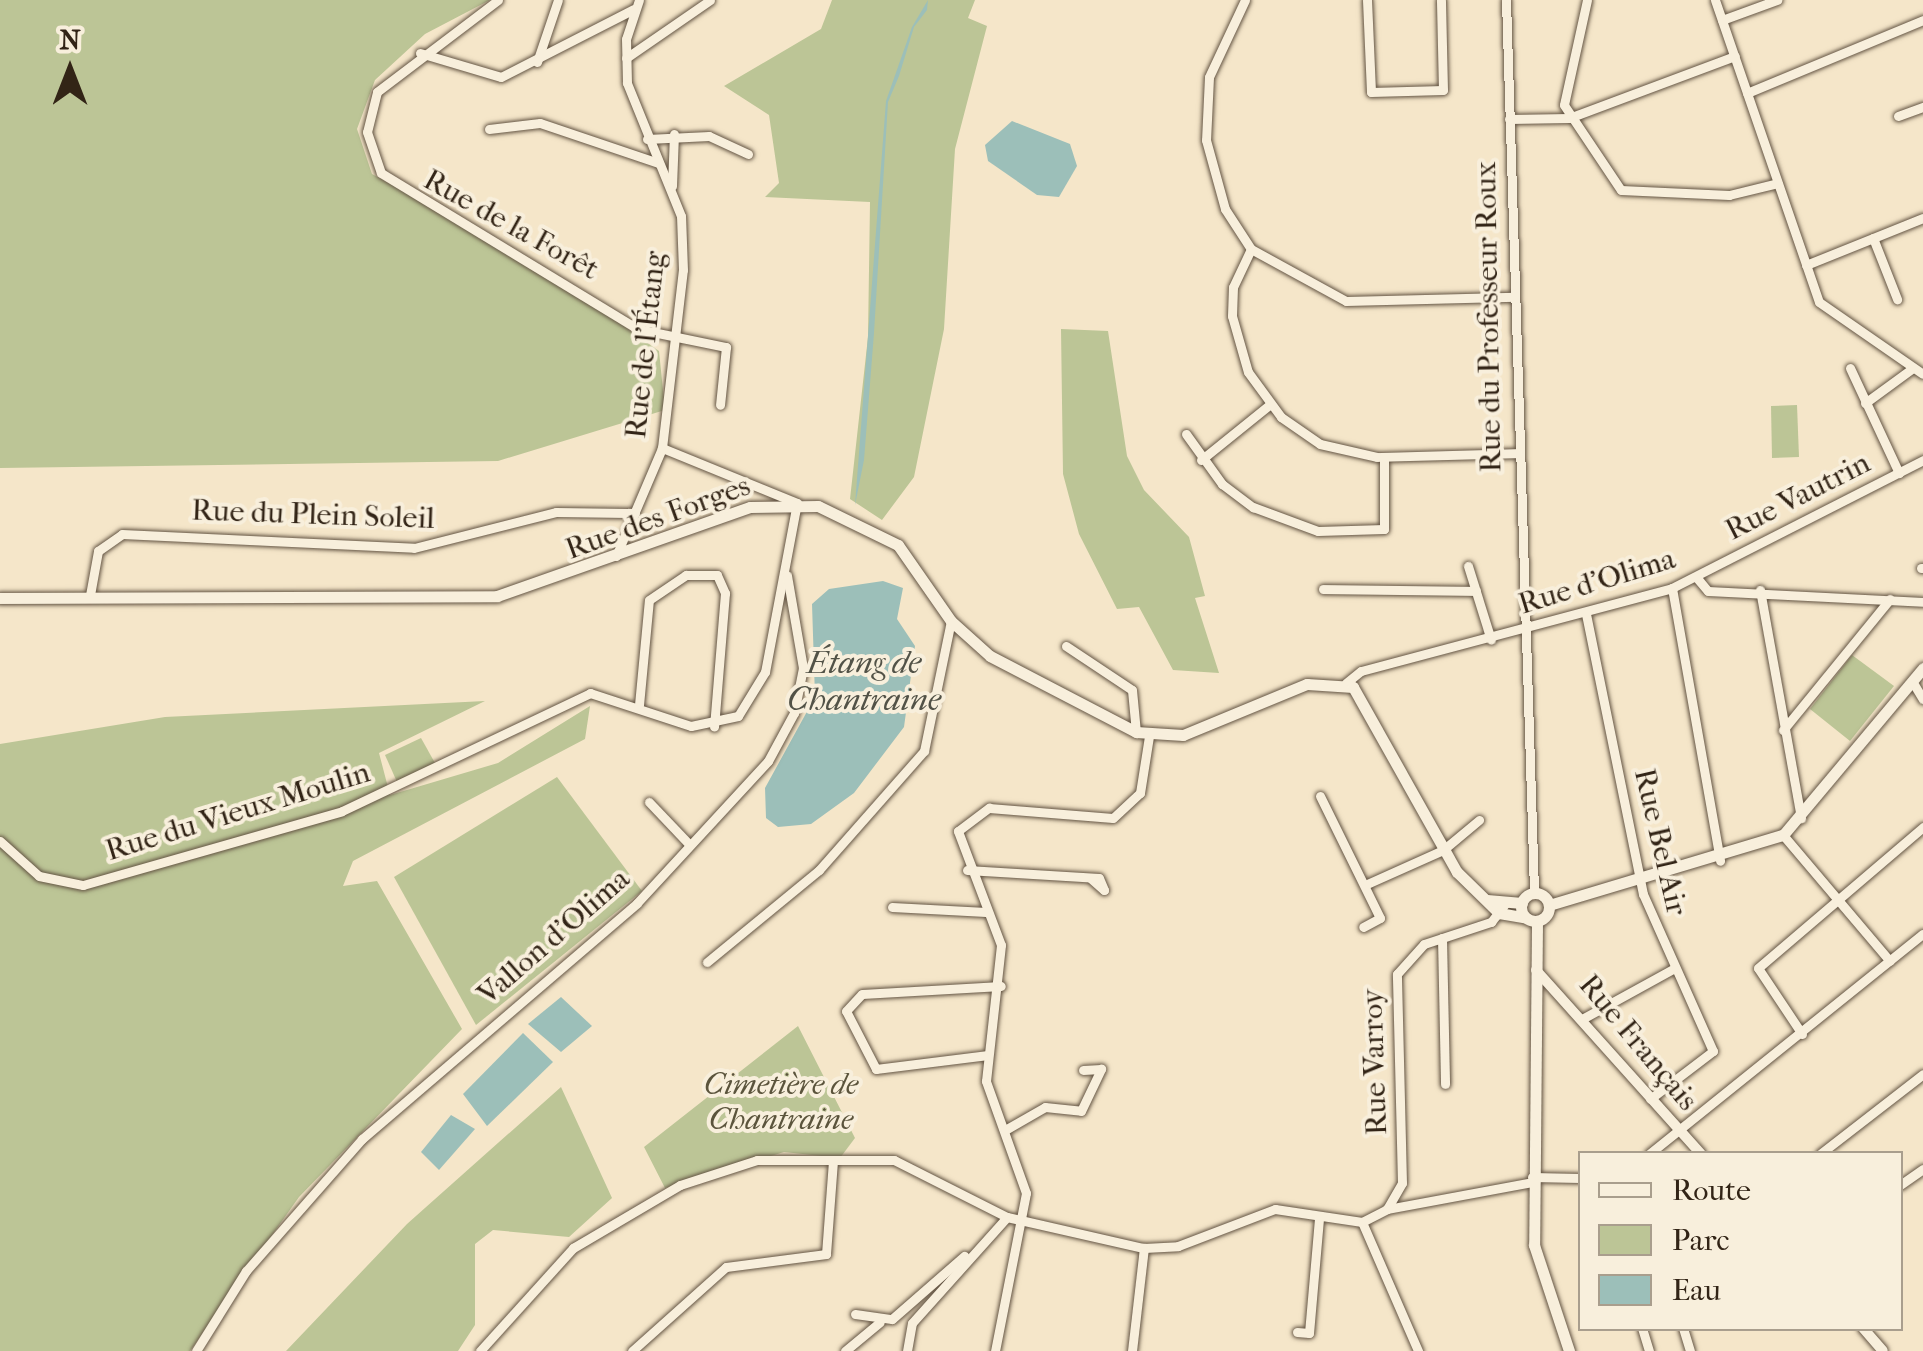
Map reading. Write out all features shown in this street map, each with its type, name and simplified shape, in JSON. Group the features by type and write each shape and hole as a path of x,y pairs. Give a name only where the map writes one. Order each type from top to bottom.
{"main road":[{"name":"Rue des Forges","path":"0,598 475,598 617,558 750,507 796,503 883,532 951,620 1006,668 1142,734"},
{"path":"1531,920 1549,905 1720,861 1783,835 1923,668"},
{"path":"1142,734 1202,729 1308,684 1346,683 1443,850 1487,900 1531,920"},
{"path":"1503,908 1522,903 1534,893 1549,905"},
{"path":"1522,903 1531,920 1536,970 1534,1245 1569,1351"}],"street":[{"name":"Rue de la Forêt","path":"498,0 420,53 373,102 368,132 381,173 638,328 671,339 726,346 720,404"},
{"path":"538,62 558,0"},
{"path":"626,58 710,0"},
{"path":"1245,0 1209,77 1206,140 1225,209 1251,250 1346,301 1515,297"},
{"path":"1367,0 1371,92 1443,90 1441,0"},
{"name":"Rue du Professeur Roux","path":"1506,0 1534,893"},
{"path":"1587,0 1567,76 1569,118 1605,172 1634,196 1729,195 1778,184"},
{"path":"1715,0 1819,302 1918,371 1866,403"},
{"path":"1722,20 1777,0"},
{"path":"420,53 478,77 538,62 637,5"},
{"name":"Rue de l'Étang","path":"617,558 662,448 684,244 671,191 647,139 626,58 637,5"},
{"path":"1747,92 1923,20"},
{"path":"1509,120 1569,118 1735,56"},
{"path":"1898,116 1923,107"},
{"path":"489,130 540,123 658,163"},
{"path":"647,139 674,134 709,136 748,154"},
{"path":"671,191 674,134"},
{"path":"1806,265 1923,218"},
{"path":"1873,238 1897,299"},
{"path":"1251,250 1232,287 1232,316 1268,406 1320,444 1384,458 1518,453"},
{"path":"1850,368 1898,473"},
{"path":"1201,460 1268,406"},
{"path":"1186,434 1201,460 1252,507 1318,531 1384,529 1384,458"},
{"path":"662,448 796,503"},
{"name":"Rue Vautrin","path":"1696,578 1923,460"},
{"name":"Vallon d'Olima","path":"196,1351 246,1271 362,1139 636,903 768,761 794,713 802,642 785,568 796,503"},
{"name":"Rue du Plein Soleil","path":"90,595 98,550 122,534 414,548 556,512 632,518"},
{"path":"632,518 641,548"},
{"path":"1468,566 1491,640"},
{"path":"714,727 756,694 785,568"},
{"path":"639,705 649,600 686,575 717,575 726,593 714,727"},
{"name":"Rue d'Olima","path":"1346,683 1361,671 1523,632 1696,578 1708,592 1760,590 1923,602"},
{"path":"1672,588 1720,861"},
{"path":"1323,589 1476,591"},
{"path":"1760,590 1801,818"},
{"path":"1783,730 1890,599"},
{"name":"Rue Bel Air","path":"1586,614 1640,884 1713,1051 1650,1099"},
{"path":"707,962 820,870 924,750 951,620"},
{"path":"995,1351 1026,1193 986,1081 1001,986 1001,945 956,844 972,812 1091,820 1132,807 1142,734 1132,690 1066,646"},
{"path":"1912,681 1923,699"},
{"name":"Rue du Vieux Moulin","path":"0,841 39,876 83,885 342,812 590,694 714,727"},
{"path":"1320,796 1367,884 1380,918 1363,927"},
{"path":"649,802 688,843"},
{"path":"1367,884 1443,850 1479,820"},
{"path":"1802,1034 1758,968 1923,827"},
{"path":"1783,835 1890,961"},
{"path":"968,870 1090,878"},
{"path":"892,908 986,912"},
{"name":"Rue Varroy","path":"1387,1209 1403,1169 1397,974 1409,955 1503,908"},
{"path":"1652,1151 1676,1128 1802,1034 1923,934"},
{"path":"1442,938 1445,1084"},
{"path":"1582,1019 1674,969"},
{"name":"Rue Français","path":"1536,970 1698,1151"},
{"path":"988,1054 876,1069 846,1012 862,994 1001,986"},
{"path":"1004,1130 1045,1107 1082,1110 1101,1069 1083,1070"},
{"path":"1824,1151 1923,1074"},
{"path":"480,1351 573,1248 628,1212 728,1166 790,1157 894,1160 1006,1217 1144,1248 1178,1246 1275,1209 1320,1219 1362,1222 1387,1209 1532,1179 1578,1178"},
{"path":"632,1351 726,1267 826,1254 834,1161"},
{"path":"845,1351 974,1248 1006,1217"},
{"path":"1297,1332 1309,1333 1320,1219"},
{"path":"1362,1222 1418,1351"},
{"path":"907,1351 912,1322 974,1248"},
{"path":"1132,1351 1144,1248"},
{"path":"855,1314 880,1322"},
{"path":"1866,1331 1883,1351"}],"green space":[{"path":"0,0 490,0 425,34 375,80 357,129 372,174 538,265 659,351 665,410 498,461 0,468"},
{"path":"832,0 975,0 968,18 987,26 955,149 944,329 914,477 882,520 850,499 868,337 870,202 765,197 779,183 769,115 724,86 821,29"},
{"path":"1061,329 1108,331 1127,456 1144,490 1189,537 1205,596 1195,598 1219,673 1173,670 1139,607 1117,609 1079,534 1063,474"},
{"path":"1797,405 1799,457 1772,458 1771,406"},
{"path":"1852,655 1894,686 1850,741 1810,709"},
{"path":"485,701 379,753 390,795 498,763 590,706 585,739 353,861 343,886 377,881 462,1029 299,1197 190,1351 0,1351 0,744 165,717"},
{"path":"421,738 435,763 397,782 385,755"},
{"path":"557,777 642,891 476,1025 394,877"},
{"name":"Cimetière de Chantraine","path":"798,1026 855,1138 840,1158 784,1152 665,1188 644,1147"},
{"path":"561,1087 612,1198 569,1237 493,1230 475,1244 475,1325 458,1351 286,1351 407,1224"}],"water":[{"path":"928,0 927,10 914,27 888,102 864,460 855,505 886,101 912,27"},
{"path":"1012,121 1070,144 1077,166 1059,197 1037,195 988,161 985,145"},
{"name":"Étang de Chantraine","path":"883,581 903,588 897,619 915,646 904,727 854,793 811,824 778,827 766,818 765,788 815,697 812,604 829,589"},
{"path":"561,997 592,1026 561,1052 528,1024"},
{"path":"523,1033 553,1062 487,1126 463,1094"},
{"path":"451,1115 475,1129 439,1170 421,1152"}]}
